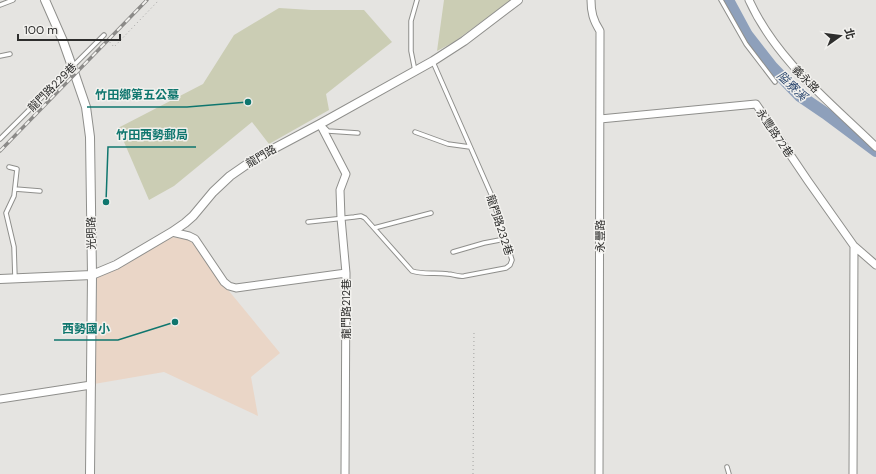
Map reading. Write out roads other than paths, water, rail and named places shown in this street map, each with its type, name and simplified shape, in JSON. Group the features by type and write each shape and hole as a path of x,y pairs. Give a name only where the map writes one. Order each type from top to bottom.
{"street":[{"name":"光明路","path":"45,0 63,41 86,107 90,137 92,275 90,474"},
{"name":"龍門路","path":"0,279 92,275 116,265 172,232 193,216 213,192 230,176 256,158 433,61 464,42 518,0"},
{"name":"永豐路","path":"591,0 591,13 600,31 599,474"},
{"name":"義永路","path":"749,0 753,9 783,56 876,147"},
{"name":"永豐路72巷","path":"600,119 756,104 854,246 876,265"},
{"path":"320,124 346,174 340,190 346,273"},
{"name":"龍門路212巷","path":"172,232 195,239 224,282 229,286 236,288 346,273 345,474"},
{"path":"853,474 854,246"},
{"path":"0,399 91,384"}],"lane":[{"path":"0,5 13,0"},
{"path":"415,71 411,51 410,21 417,0"},
{"path":"721,0 746,44 775,82"},
{"name":"龍門路229巷","path":"0,139 104,35"},
{"path":"0,56 10,54"},
{"name":"龍門路232巷","path":"374,228 412,271 420,274 447,274 464,276 506,268 510,265 512,260 491,194 433,61"},
{"path":"320,124 328,131 358,133"},
{"path":"415,132 448,144 470,147"},
{"path":"9,167 17,169 14,196 6,213 14,247 15,278"},
{"path":"15,189 40,191"},
{"path":"308,222 361,216 366,218 374,228 431,213"},
{"path":"453,252 484,243 505,239"},
{"path":"727,467 729,474"}],"waterway":[{"name":"隘寮溪","path":"728,0 747,35 772,67 800,96 876,151"}],"railway":[{"path":"0,151 147,0"}],"place":[{"name":"竹田鄉第五公墓","path":"248,102"},
{"name":"竹田西勢郵局","path":"106,202"},
{"name":"西勢國小","path":"175,322"}]}
